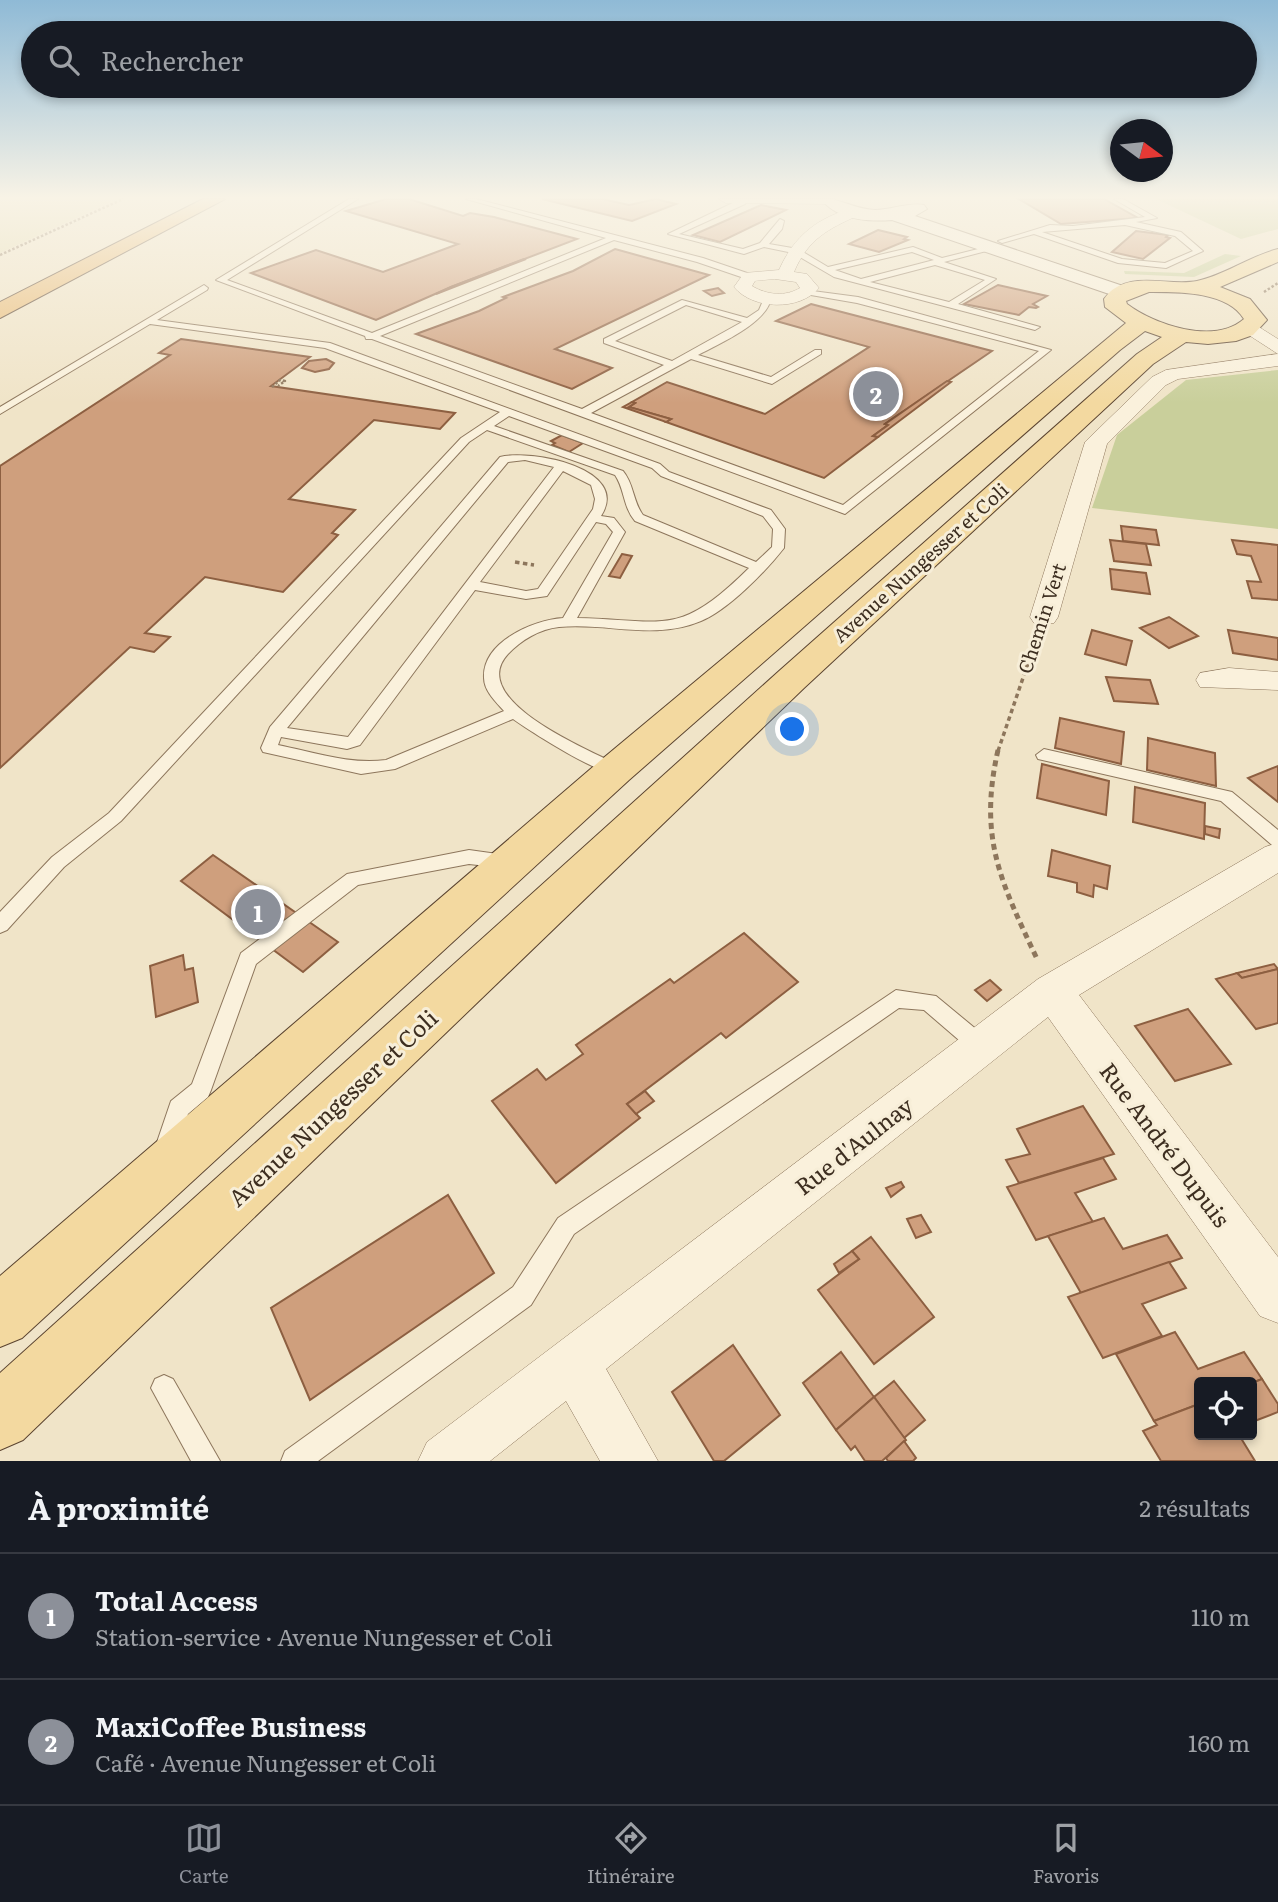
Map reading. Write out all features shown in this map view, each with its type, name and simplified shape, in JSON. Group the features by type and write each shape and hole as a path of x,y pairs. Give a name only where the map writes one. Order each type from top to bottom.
{"highway":[{"path":"0,311 85,267"}],"main road":[{"path":"1132,301 1214,282 1249,267"},
{"path":"1232,299 1243,288 1278,270"},
{"path":"1132,301 1201,335 1251,328 1256,320 1253,312 1232,299 1192,288"},
{"name":"Avenue Nungesser et Coli","path":"0,1317 615,771 1112,345 1132,301"},
{"name":"Avenue Nungesser et Coli","path":"0,1417 664,798 1145,359 1201,335"},
{"path":"615,771 664,798"}],"street":[{"path":"785,274 788,267"},
{"path":"1051,267 1132,301"},
{"path":"785,274 806,281 810,285 808,292 788,298 768,298 751,293 743,287 750,277 785,274"},
{"path":"1251,328 1278,349"},
{"path":"1201,335 1278,349"},
{"name":"Chemin Vert","path":"1044,617 1096,442 1159,381 1173,374 1278,360"},
{"path":"1211,680 1229,677 1278,681"},
{"name":"Rue d'Aulnay","path":"446,1461 1052,991 1278,856"},
{"name":"Rue André Dupuis","path":"1052,991 1278,1298"},
{"path":"573,1362 630,1461"}],"lane":[{"path":"241,267 220,280 845,510 1046,350 858,300 808,292"},
{"path":"369,337 540,267"},
{"path":"721,267 750,277"},
{"path":"825,267 836,275 1035,327"},
{"path":"829,269 838,267"},
{"path":"861,282 915,267"},
{"path":"951,305 992,278 958,267"},
{"path":"0,411 204,288"},
{"path":"581,415 691,356 748,321 763,311 768,298"},
{"path":"673,365 607,341 685,302 748,321"},
{"path":"151,321 327,345 656,466 665,474 767,513 780,530 780,542 757,567 699,618 674,625 643,628 584,619 548,623 524,632 501,652 492,664 493,687 513,713 615,771"},
{"path":"691,356 772,381 818,352"},
{"path":"0,925 58,862 115,817 464,440 507,412"},
{"path":"485,426 619,473 626,480 634,513 639,518 757,567"},
{"path":"472,585 526,595 542,593 593,518 601,499 596,483 529,455 504,458 276,731 269,748 361,768 389,765 513,713"},
{"path":"276,731 347,744 354,741 560,467"},
{"path":"568,621 619,533 610,521 593,518"},
{"path":"1044,755 1226,796 1278,840"},
{"path":"155,1182 179,1108 200,1090 248,959 353,879 468,857 514,862"},
{"path":"295,1461 522,1296 566,1226 896,999 929,1002 981,1046"},
{"path":"164,1388 205,1461"}],"path":[{"path":"272,387 280,380 285,380 278,386"},
{"path":"504,560 546,567"},
{"name":"Chemin Vert","path":"1044,617 989,785 990,825 996,865 1052,991"}],"green space":[{"path":"1197,267 1216,267 1194,277 1125,274 1124,271 1184,273"},
{"path":"1278,370 1278,529 1092,508 1117,435 1186,380"}],"building":[{"path":"267,267 368,267 383,272 396,267 503,267 376,320 251,273"},
{"path":"503,267 505,267 436,294"},
{"path":"580,267 681,267 709,275 555,349 612,368 572,389 416,334 479,311 506,298 503,297"},
{"path":"998,285 1047,296 1033,304 1038,307 1029,307 1019,315 964,304"},
{"path":"718,288 724,293 712,296 704,291"},
{"path":"811,304 992,351 885,424 888,425 873,436 878,437 824,478 666,422 671,419 629,407 635,403 632,402 667,382 765,414 869,347 776,321"},
{"path":"181,339 310,357 271,386 455,413 440,429 374,420 289,499 355,510 332,533 338,535 283,592 205,577 145,633 170,637 154,652 130,647 0,768 0,466 170,355 159,353"},
{"path":"326,359 334,363 329,369 315,372 302,368 309,361"},
{"path":"947,381 951,382 878,437 873,436 888,425 885,424"},
{"path":"635,403 629,407 671,419 666,422 623,407"},
{"path":"562,435 583,443 569,452 552,445 555,443 551,441"},
{"path":"1121,526 1156,530 1159,545 1123,541"},
{"path":"1110,540 1146,544 1151,565 1114,561"},
{"path":"1232,540 1278,545 1278,600 1252,598 1247,581 1261,582 1251,556 1237,554"},
{"path":"622,554 632,556 620,578 609,576"},
{"path":"1110,569 1146,573 1150,594 1112,589"},
{"path":"1169,617 1198,636 1169,648 1140,628"},
{"path":"1092,630 1132,641 1126,665 1085,654"},
{"path":"1228,630 1278,638 1278,660 1233,653"},
{"path":"1106,677 1150,680 1158,704 1114,701"},
{"path":"1060,718 1124,732 1121,764 1055,748"},
{"path":"1148,738 1215,753 1216,786 1147,770"},
{"path":"1042,764 1109,781 1106,815 1037,798"},
{"path":"1278,766 1278,802 1248,778"},
{"path":"1135,787 1205,803 1204,839 1133,822"},
{"path":"1205,826 1220,829 1219,838 1205,834"},
{"path":"1052,850 1110,866 1107,889 1094,885 1093,897 1077,892 1077,883 1048,876"},
{"path":"213,855 338,942 303,972 181,881"},
{"path":"744,933 798,982 726,1038 721,1033 627,1104 640,1118 556,1183 492,1101 537,1069 546,1080 583,1054 576,1045 670,979 674,983"},
{"path":"183,955 185,970 193,968 198,1002 156,1017 150,966"},
{"path":"1274,964 1278,969 1242,978 1237,973"},
{"path":"1278,969 1278,1023 1256,1029 1216,979 1237,973 1242,978"},
{"path":"990,980 1001,990 987,1001 975,990"},
{"path":"1188,1009 1231,1064 1175,1081 1135,1026"},
{"path":"645,1091 654,1101 636,1114 627,1104"},
{"path":"1083,1106 1114,1154 1019,1183 1006,1160 1030,1154 1017,1129"},
{"path":"1103,1158 1116,1179 1075,1193 1093,1222 1036,1240 1007,1187"},
{"path":"901,1182 904,1187 891,1197 886,1188"},
{"path":"448,1195 494,1273 310,1400 271,1308"},
{"path":"921,1215 931,1232 916,1238 907,1219"},
{"path":"1104,1218 1123,1249 1167,1235 1182,1258 1081,1293 1048,1236"},
{"path":"871,1237 934,1317 874,1364 818,1290 859,1259 852,1251"},
{"path":"852,1251 859,1259 839,1273 834,1264"},
{"path":"1169,1262 1186,1288 1142,1304 1162,1336 1103,1358 1068,1297"},
{"path":"1175,1332 1198,1369 1244,1352 1262,1379 1257,1381 1257,1377 1194,1377 1194,1406 1154,1421 1116,1354"},
{"path":"733,1345 780,1415 724,1461 714,1461 672,1392"},
{"path":"841,1352 874,1397 836,1430 803,1383"},
{"path":"1262,1379 1278,1404 1278,1412 1257,1420 1257,1381"},
{"path":"894,1381 925,1420 904,1438 874,1397"},
{"path":"874,1397 906,1440 882,1461 865,1461 855,1446 851,1450 836,1430"},
{"path":"1194,1406 1194,1440 1242,1440 1255,1461 1161,1461 1143,1431 1157,1425 1154,1421"},
{"path":"904,1441 916,1458 913,1461 888,1461 886,1458"}],"place":[{"name":"MaxiCoffee Business","path":"876,394"},
{"name":"Total Access","path":"258,912"}]}
